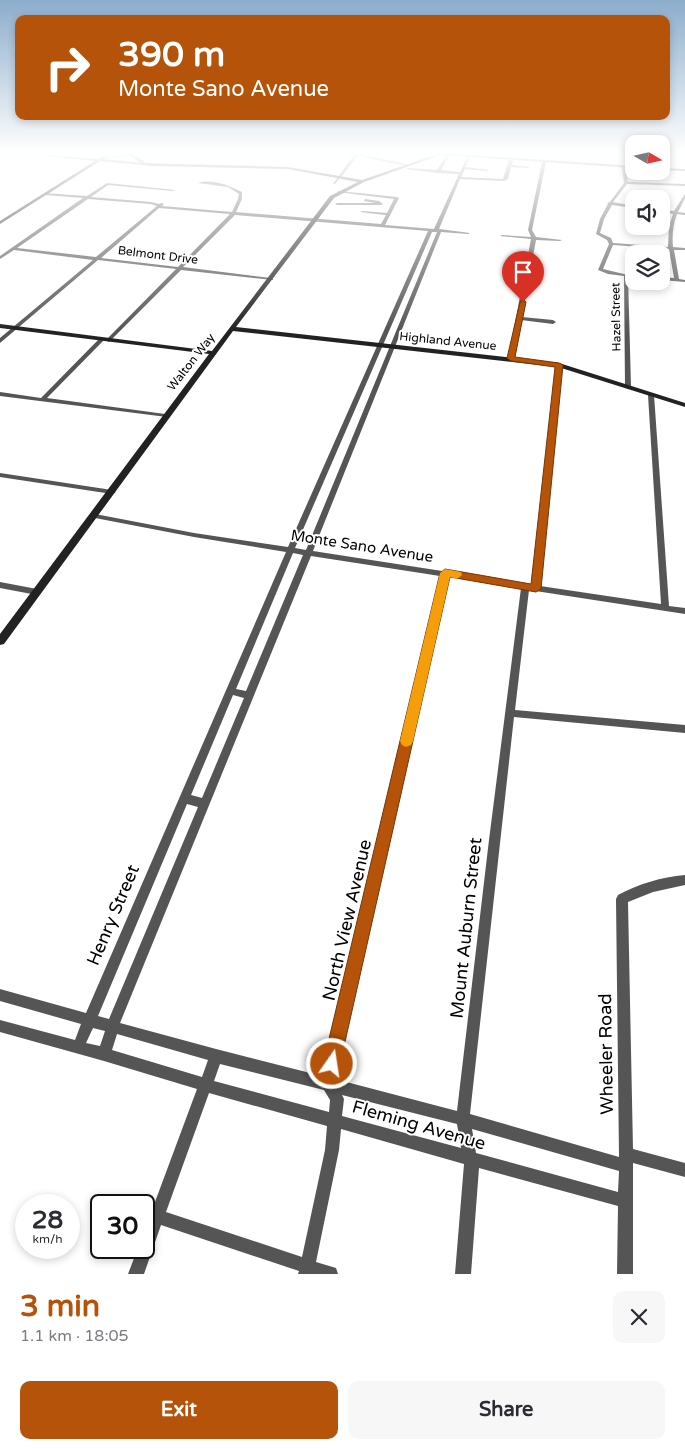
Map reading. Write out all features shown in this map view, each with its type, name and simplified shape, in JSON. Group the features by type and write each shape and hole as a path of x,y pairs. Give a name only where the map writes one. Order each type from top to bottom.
{"main road":[{"path":"0,223 16,212"},
{"name":"Walton Way","path":"0,641 95,516 165,416 320,212"},
{"path":"0,326 214,353"},
{"name":"Highland Avenue","path":"233,329 511,358 559,365 685,405"}],"street":[{"path":"0,258 66,212"},
{"path":"0,341 152,212"},
{"path":"217,212 468,233"},
{"path":"330,221 334,212"},
{"path":"368,212 389,214 382,226"},
{"name":"Henry Street","path":"436,230 444,212"},
{"path":"511,358 534,238 530,230 534,212"},
{"path":"605,212 598,234 609,239 611,244 685,249"},
{"path":"674,212 669,228 677,280"},
{"path":"43,399 180,268 233,214"},
{"name":"Henry Street","path":"78,1047 291,549 430,231 436,230"},
{"name":"Henry Street","path":"104,1054 113,1025 393,347 412,295 439,232 436,230"},
{"path":"502,236 560,240"},
{"name":"Hazel Street","path":"611,244 600,270 625,275"},
{"name":"Belmont Drive","path":"14,249 271,279"},
{"path":"421,252 430,253"},
{"path":"670,279 685,281"},
{"name":"Hazel Street","path":"626,290 628,387"},
{"path":"403,294 412,295"},
{"path":"520,318 553,322"},
{"name":"Mount Auburn Street","path":"463,1274 472,1167 463,1119 510,714 530,588 559,365"},
{"path":"0,394 165,416"},
{"path":"652,395 665,607"},
{"path":"356,404 369,405"},
{"path":"340,438 355,440"},
{"path":"0,475 112,492"},
{"path":"320,485 335,487"},
{"name":"Monte Sano Avenue","path":"95,516 194,535 685,611"},
{"name":"North View Avenue","path":"327,1083 445,573"},
{"path":"0,585 37,592"},
{"path":"230,691 250,696"},
{"path":"510,714 685,728"},
{"path":"184,798 205,804"},
{"name":"Wheeler Road","path":"625,1274 626,1160 622,899 666,882 685,880"},
{"name":"Fleming Avenue","path":"0,994 216,1056 626,1160 685,1170"},
{"name":"Fleming Avenue","path":"0,1026 104,1054 205,1085 626,1201"},
{"path":"136,1274 216,1056"},
{"path":"307,1270 332,1150 337,1099 327,1083"},
{"path":"156,1216 307,1270 330,1274"}],"slow traffic":[{"path":"406,741 445,573 457,575"}],"route":[{"path":"332,1064 445,573 536,589 559,365 511,358 523,302"}]}
